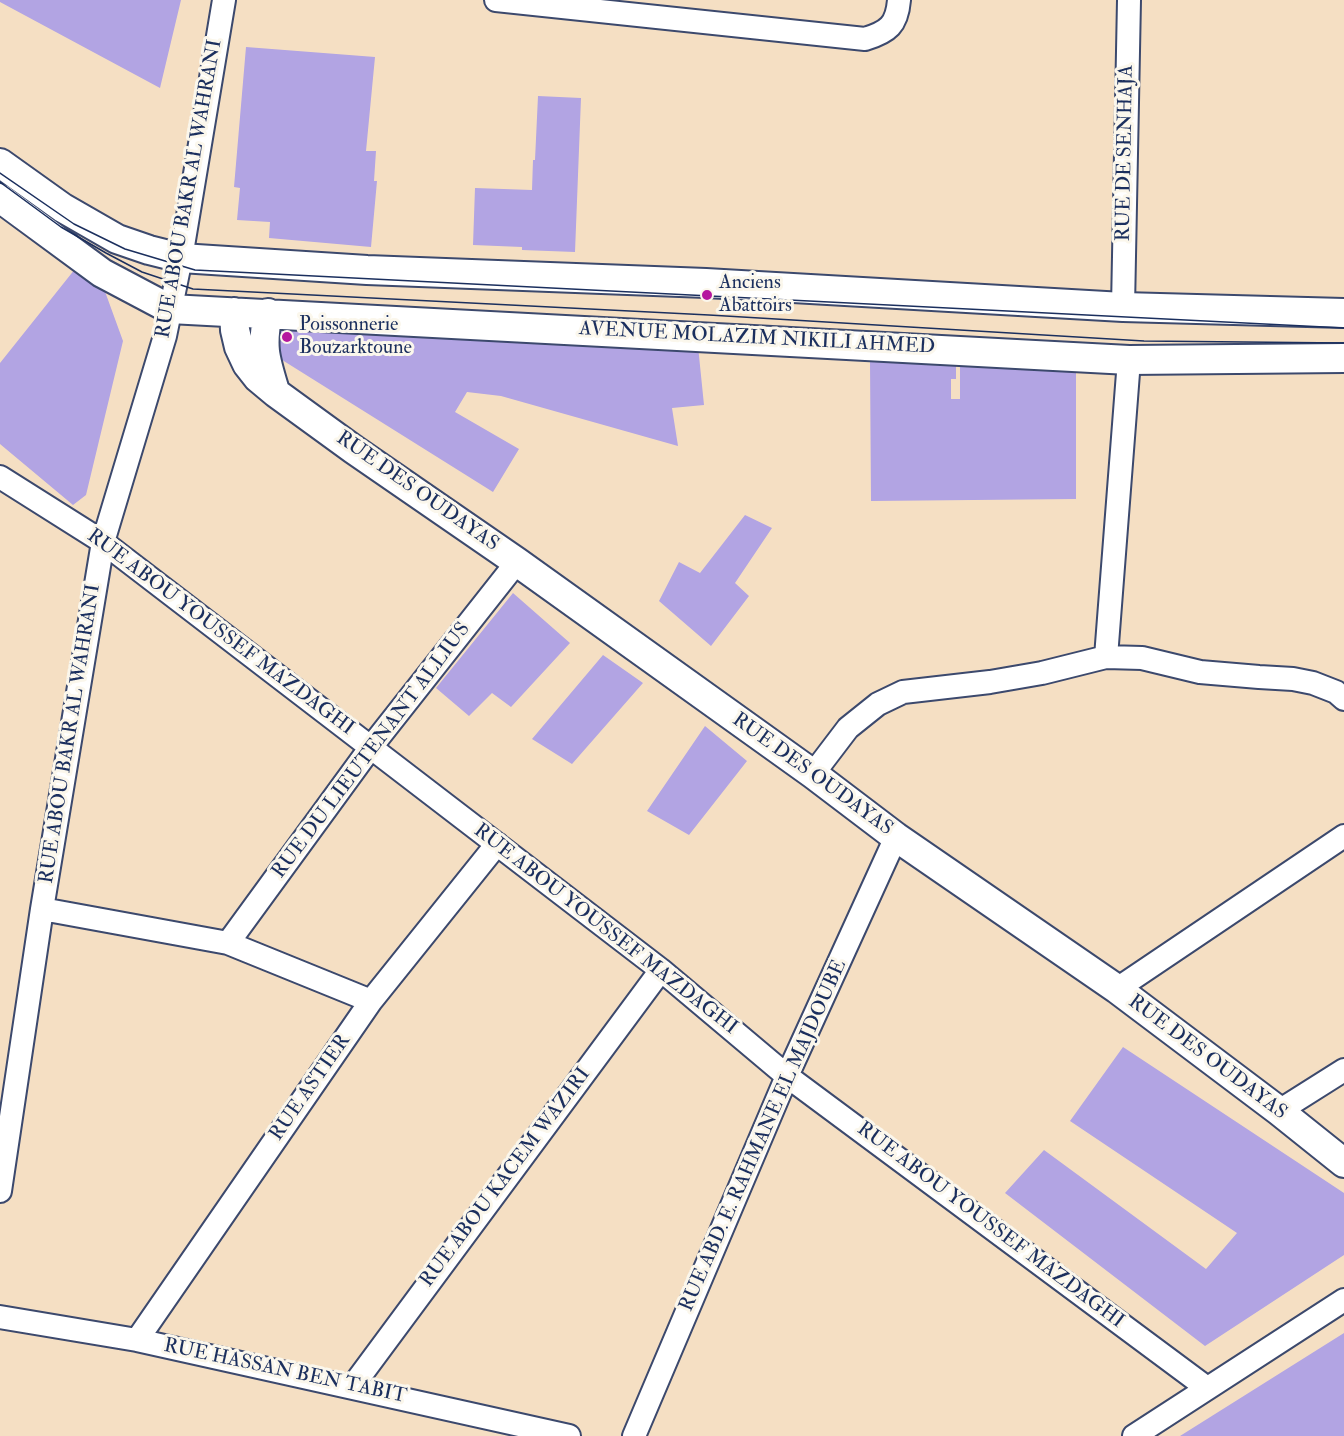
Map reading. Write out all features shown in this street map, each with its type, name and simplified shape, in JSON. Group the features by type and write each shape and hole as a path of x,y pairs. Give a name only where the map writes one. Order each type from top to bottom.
{"street":[{"name":"RUE ABOU BAKR AL WAHRANI","path":"0,1191 42,909 103,542 165,336 181,258 224,0"},
{"path":"496,0 865,39 882,34 891,27 899,0"},
{"name":"RUE DE SENHAJA","path":"1123,307 1129,0"},
{"path":"0,163 63,208 117,239 181,258 367,270 706,284 1123,307 1344,313"},
{"path":"0,198 102,273 170,309"},
{"name":"AVENUE MOLAZIM NIKILI AHMED","path":"170,309 1129,360 1344,358"},
{"name":"RUE DES OUDAYAS","path":"234,312 239,347 247,364 258,378 276,393 353,449 518,562 813,774 896,837 1117,989 1344,1162"},
{"path":"268,313 264,342 265,356 276,393"},
{"path":"1106,657 1129,360"},
{"name":"RUE ABOU YOUSSEF MAZDAGHI","path":"0,477 103,542 661,970 788,1076 1207,1388"},
{"name":"RUE DU LIEUTENANT ALLIUS","path":"228,943 371,747 518,562"},
{"path":"813,774 848,728 878,704 903,692 990,682 1042,673 1106,657 1142,658 1200,672 1293,679 1313,683 1336,692 1344,699"},
{"path":"1117,989 1344,836"},
{"name":"RUE ABD. E. RAHMANE EL MAJDOUBE","path":"634,1436 788,1076 896,837"},
{"name":"RUE ASTIER","path":"137,1340 371,1001 497,844"},
{"path":"42,909 228,943 371,1001"},
{"name":"RUE ABOU KACEM WAZIRI","path":"352,1387 661,970"},
{"path":"1279,1111 1344,1070"},
{"path":"1134,1436 1344,1300"},
{"name":"RUE HASSAN BEN TABIT","path":"0,1317 137,1340 568,1436"}],"building":[{"path":"0,0 181,0 160,88 0,2"},
{"path":"246,47 375,57 366,151 376,151 374,181 377,181 371,247 269,238 270,222 237,220 240,188 234,187"},
{"path":"538,96 581,98 575,252 473,245 475,188 532,190"},
{"path":"75,269 103,286 123,341 86,495 73,505 0,444 0,363"},
{"path":"282,323 698,346 704,405 672,408 678,446 501,396 467,392 455,412 519,449 493,492 271,353"},
{"path":"956,360 956,379 951,379 951,399 960,399 960,364 1076,363 1076,499 871,501 870,361"},
{"path":"745,515 772,528 735,583 749,596 711,646 659,601 679,562 700,573"},
{"path":"513,593 570,643 511,707 492,693 469,716 436,688"},
{"path":"603,655 643,683 572,764 532,739"},
{"path":"705,726 747,761 689,835 647,811"},
{"path":"1123,1047 1344,1193 1344,1255 1205,1346 1005,1193 1044,1150 1206,1269 1237,1233 1070,1121"},
{"path":"1344,1333 1344,1436 1180,1436"}],"tram line":[{"path":"0,173 74,224 125,249 195,270 1344,328"},
{"path":"0,182 61,227 106,253 142,272 193,289 709,315 1144,341 1344,343"}],"place":[{"name":"Anciens Abattoirs","path":"707,295"},
{"name":"Poissonnerie Bouzarktoune","path":"287,337"}]}
